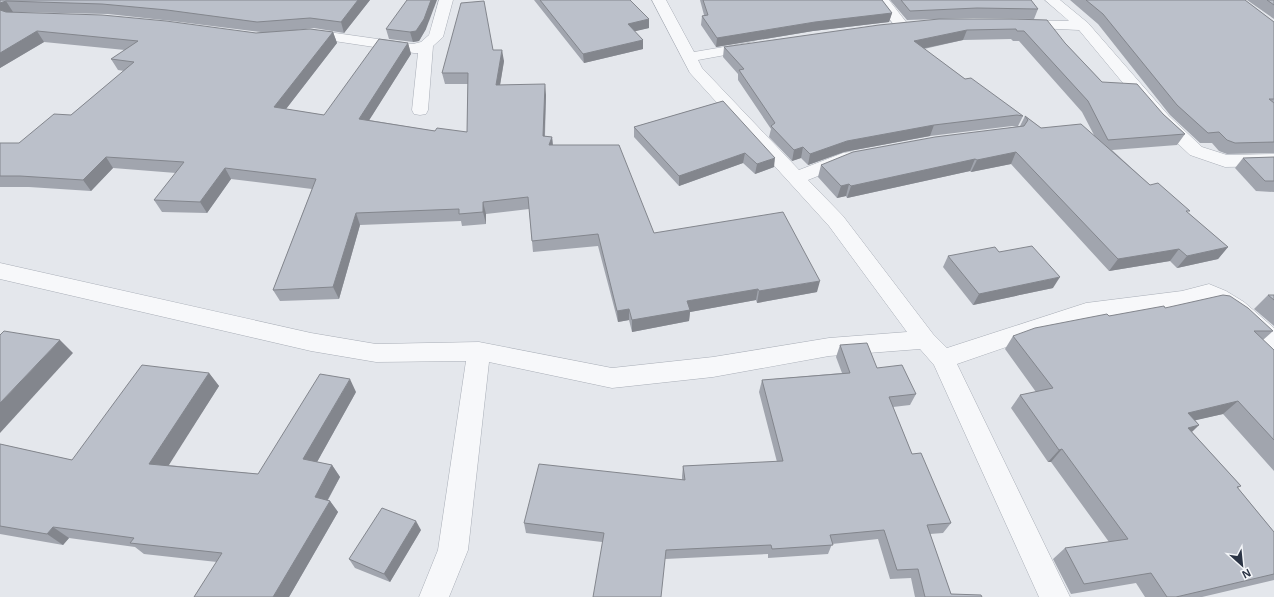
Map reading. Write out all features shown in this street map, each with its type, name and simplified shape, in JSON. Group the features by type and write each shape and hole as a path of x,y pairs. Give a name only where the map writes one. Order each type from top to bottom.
{"street":[{"path":"291,36 314,34 414,49 426,45 436,37 446,0"},
{"path":"659,0 663,11 690,57 695,70 836,221 925,340 943,359 1055,597"},
{"path":"882,0 910,27 888,28"},
{"path":"1052,0 1083,26 1163,120 1196,151 1225,161 1274,160"},
{"path":"1006,24 1083,26"},
{"path":"690,57 763,44"},
{"path":"420,110 426,45"},
{"path":"796,178 844,158 867,154"},
{"path":"0,271 311,342 376,353 479,351 612,378 712,367 829,347 925,340"},
{"path":"943,359 1086,311 1182,299 1209,292 1238,307 1254,320 1274,343"},
{"path":"434,597 453,550 479,351"}],"building":[{"path":"0,0 358,0 341,22 310,18 257,22 167,10 102,4 6,1 0,3"},
{"path":"407,0 431,0 424,19 416,31 410,32 386,29"},
{"path":"540,0 630,0 649,19 628,24 643,40 583,54"},
{"path":"703,0 882,0 892,13 815,22 717,38 702,16 708,15"},
{"path":"901,0 1031,0 1038,9 977,8 910,11"},
{"path":"1086,0 1245,0 1274,22 1274,99 1269,99 1274,103 1274,142 1235,143 1227,140 1219,132 1208,133 1177,105 1103,14"},
{"path":"1267,0 1274,0 1274,5"},
{"path":"484,1 493,50 502,50 496,85 545,84 543,136 552,137 549,145 619,145 654,233 783,212 820,281 759,291 758,289 687,301 690,310 632,320 629,309 617,311 598,234 532,241 528,197 483,202 483,212 459,214 459,209 356,213 333,287 273,290 316,179 225,168 200,202 154,200 184,162 106,157 83,180 0,176 0,143 19,143 54,114 71,115 134,62 111,59 138,41 37,31 0,53 0,10 6,12 102,15 166,21 256,33 310,29 333,32 274,107 324,115 379,39 408,43 359,119 435,131 437,128 467,132 468,73 442,73 461,3"},
{"path":"939,19 1047,20 1065,43 1102,82 1137,84 1163,114 1185,134 1108,140 1088,101 1024,31 1017,31 1016,29 967,30 914,41 965,79 971,78 1023,116 1017,115 934,125 847,141 810,154 803,147 794,150 771,126 775,123 739,70 744,69 724,47 879,25"},
{"path":"723,101 775,158 757,164 745,153 679,176 634,127"},
{"path":"1025,116 1041,128 1081,124 1150,185 1158,183 1190,211 1186,211 1228,247 1187,256 1179,249 1118,259 1016,152 977,160 975,159 851,186 849,184 841,186 821,165 853,152 935,137 1024,126 1028,120"},
{"path":"1274,157 1274,181 1265,181 1243,158"},
{"path":"1032,246 1060,277 979,294 948,256 995,247 999,252"},
{"path":"1223,295 1230,296 1248,308 1273,331 1254,331 1274,350 1274,440 1238,401 1188,413 1199,425 1188,428 1241,486 1237,487 1274,532 1274,574 1176,597 1167,597 1151,573 1084,584 1065,548 1128,539 1062,449 1059,450 1020,395 1053,388 1013,336 1035,328 1107,314 1109,316 1164,306 1165,308"},
{"path":"1268,295 1274,295 1274,300"},
{"path":"4,331 60,340 0,403 0,335"},
{"path":"867,343 877,368 902,365 916,394 889,397 912,454 921,453 951,523 927,525 951,594 981,595 982,597 925,597 918,569 897,570 884,530 830,535 833,545 772,549 771,545 666,550 661,597 593,597 604,533 524,523 539,464 685,480 683,466 783,461 762,380 850,373 840,345"},
{"path":"142,365 209,373 149,464 258,474 320,374 350,379 303,459 332,465 315,497 330,501 273,597 194,597 222,553 130,543 134,538 53,527 47,534 0,526 0,444 72,460"},
{"path":"382,508 416,521 384,574 349,559"}]}
